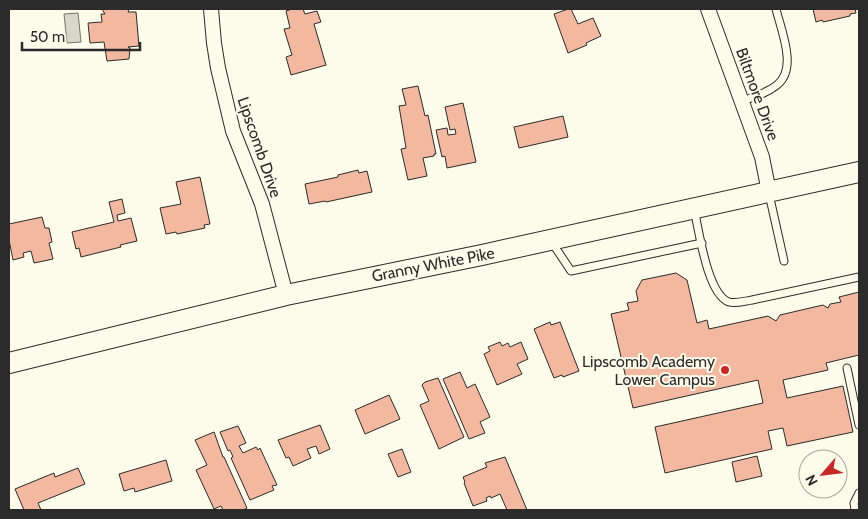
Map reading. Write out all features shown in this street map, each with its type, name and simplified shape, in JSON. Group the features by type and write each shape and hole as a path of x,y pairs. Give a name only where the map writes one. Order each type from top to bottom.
{"main road":[{"name":"Granny White Pike","path":"9,363 286,295 550,240 859,172"}],"street":[{"name":"Lipscomb Drive","path":"211,9 218,68 233,131 264,211 286,295"},
{"name":"Biltmore Drive","path":"708,9 762,157 768,192"}],"lane":[{"path":"742,101 776,86 782,82 788,71 788,61 776,9"},
{"path":"768,192 784,262"},
{"path":"694,208 714,288 728,302 752,300 859,277"},
{"path":"550,240 571,271 702,242"},
{"path":"847,368 859,425"},
{"path":"855,510 854,503 859,493"}],"shaded area":[{"path":"78,13 81,42 67,43 64,14"}],"building":[{"path":"102,9 129,9 128,12 136,12 139,46 128,47 130,48 129,59 107,61 104,42 90,43 88,23 102,22 101,14 105,14"},
{"path":"303,9 305,14 317,11 321,22 314,24 326,65 291,75 286,57 292,55 284,29 290,28 286,11"},
{"path":"571,9 578,24 593,18 601,36 586,43 587,45 568,53 554,14"},
{"path":"813,9 855,9 856,13 850,14 850,16 816,22"},
{"path":"418,86 425,116 428,115 436,154 423,158 427,176 408,180 401,149 406,148 399,106 406,105 402,89"},
{"path":"463,103 476,162 447,168 445,156 442,157 436,130 447,128 448,135 456,134 455,129 450,130 445,107"},
{"path":"563,116 568,137 519,148 514,127"},
{"path":"358,170 359,173 367,171 372,192 309,204 305,184 338,177 338,175"},
{"path":"200,177 210,224 204,225 205,228 177,234 176,232 166,234 160,208 181,204 176,182"},
{"path":"122,199 125,213 117,215 118,221 131,218 137,241 81,257 79,248 76,249 72,232 114,222 109,202"},
{"path":"42,217 45,228 49,228 52,242 49,243 53,259 34,263 31,251 23,253 24,257 13,260 9,240 9,224"},
{"path":"676,273 687,280 697,323 707,320 709,329 768,316 776,321 780,315 823,305 828,308 830,304 841,302 839,297 859,292 859,355 826,363 828,370 783,380 787,398 843,386 853,432 787,446 783,428 768,431 772,449 665,473 655,427 763,403 758,380 633,408 611,314 629,310 627,303 638,301 636,291 642,280"},
{"path":"550,322 551,325 560,322 579,371 554,378 534,329"},
{"path":"500,342 502,346 508,343 510,347 521,342 528,359 517,364 522,374 497,385 484,354 490,351 488,347"},
{"path":"460,372 467,388 475,384 490,417 480,422 485,433 469,439 443,379"},
{"path":"438,378 464,437 439,449 420,405 429,401 422,385 425,382"},
{"path":"389,395 400,419 365,434 355,410"},
{"path":"320,425 330,449 319,454 316,446 307,449 311,458 293,466 289,457 286,458 278,440"},
{"path":"238,426 246,443 239,446 243,453 256,447 258,450 260,448 277,485 272,486 274,490 250,500 231,458 233,457 230,450 228,451 220,432"},
{"path":"214,432 223,457 247,508 243,510 223,510 221,506 214,509 196,470 207,465 195,440"},
{"path":"402,449 411,472 398,477 388,454"},
{"path":"757,456 762,476 736,482 732,462"},
{"path":"505,457 527,510 507,510 500,494 491,498 490,496 486,498 487,501 473,506 463,477 487,467 485,463"},
{"path":"166,460 172,481 135,492 134,488 124,491 119,474"},
{"path":"78,468 85,484 38,503 41,510 24,510 15,489 54,473 55,477"}],"place":[{"name":"Lipscomb Academy Lower Campus","path":"725,370"}]}
